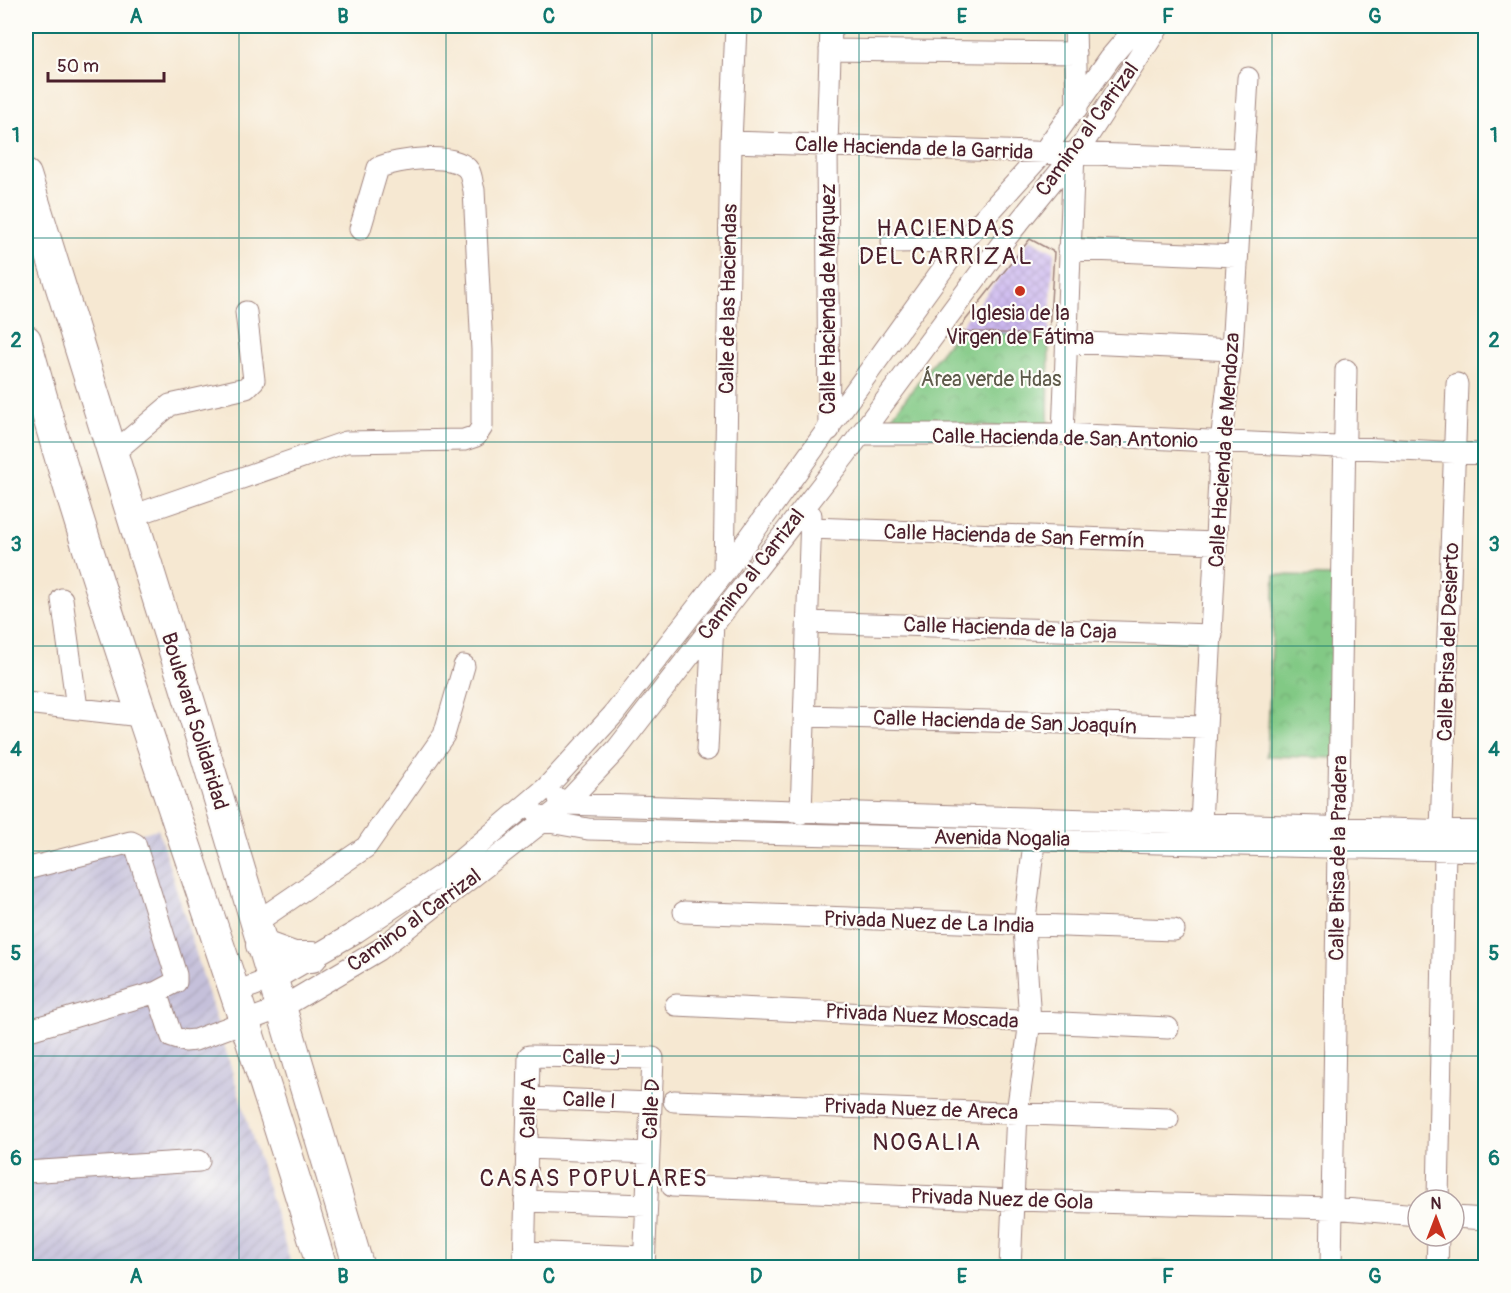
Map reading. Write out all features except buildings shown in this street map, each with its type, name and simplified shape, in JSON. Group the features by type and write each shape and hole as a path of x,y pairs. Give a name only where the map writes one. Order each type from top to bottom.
{"highway":[{"name":"Boulevard Solidaridad","path":"26,175 360,1268"},
{"path":"27,350 141,716 236,992 322,1268"},
{"path":"258,934 294,957 312,957"}],"street":[{"name":"Calle de las Haciendas","path":"724,573 731,142 736,26"},
{"name":"Calle Hacienda de Márquez","path":"829,429 827,145 831,26"},
{"path":"1063,434 1068,249 1077,108 1075,26"},
{"name":"Camino al Carrizal","path":"236,992 272,980 356,932 448,870 546,788 613,715 724,573 963,241 1043,153 1077,108 1110,58 1137,26"},
{"name":"Camino al Carrizal","path":"157,992 172,1037 185,1041 195,1040 281,1008 379,950 565,804 617,749 861,434 1006,238 1074,155 1159,26"},
{"path":"830,51 1076,53"},
{"name":"Calle Hacienda de Mendoza","path":"1201,823 1221,442 1232,350 1241,159 1248,78"},
{"name":"Calle Hacienda de la Garrida","path":"731,142 1241,159"},
{"path":"132,516 346,442 464,440 476,436 482,427 482,350 474,190 469,171 460,162 445,159 390,161 378,168 360,229"},
{"path":"892,242 963,241"},
{"path":"1068,249 1236,256"},
{"path":"112,454 170,405 246,388 254,380 246,312"},
{"path":"1066,342 1232,350"},
{"name":"Calle Brisa de la Pradera","path":"1331,1268 1347,448 1346,370"},
{"path":"863,381 889,397"},
{"name":"Calle Brisa del Desierto","path":"1438,1188 1443,840 1457,384"},
{"name":"Calle Hacienda de San Antonio","path":"861,434 1063,434 1485,454"},
{"path":"801,813 812,497"},
{"name":"Calle Hacienda de San Fermín","path":"811,528 1216,543"},
{"path":"62,599 77,708"},
{"path":"707,750 714,622"},
{"name":"Calle Hacienda de la Caja","path":"808,622 1212,635"},
{"path":"258,934 366,847 444,735 465,666"},
{"path":"26,703 141,716"},
{"name":"Calle Hacienda de San Joaquín","path":"805,716 1206,727"},
{"path":"546,788 565,804"},
{"name":"Avenida Nogalia","path":"565,804 801,813 1036,829 1201,823 1338,837"},
{"path":"526,805 544,821"},
{"name":"Avenida Nogalia","path":"544,821 588,829 1036,829 1443,840 1485,832"},
{"path":"1010,1268 1017,1112 1030,1022 1024,927 1036,829"},
{"name":"Avenida Nogalia","path":"1443,840 1485,851"},
{"path":"26,869 131,842 135,844 176,975 176,982 157,992 26,1031"},
{"name":"Privada Nuez de La India","path":"684,912 1024,927 1174,930"},
{"name":"Privada Nuez Moscada","path":"676,1005 1168,1028"},
{"name":"Calle J","path":"529,1056 653,1058"},
{"name":"Calle A","path":"524,1260 529,1056"},
{"name":"Calle D","path":"644,1262 653,1058"},
{"name":"Calle I","path":"528,1098 651,1103"},
{"name":"Privada Nuez de Areca","path":"674,1101 1168,1119"},
{"path":"527,1148 649,1153"},
{"path":"26,1172 199,1161"},
{"name":"Privada Nuez de Gola","path":"672,1186 1013,1200 1332,1208 1406,1214"},
{"path":"525,1201 646,1205"},
{"path":"1466,1217 1485,1218"},
{"path":"1437,1268 1438,1248"},
{"path":"524,1260 644,1262"}],"shaded area":[{"path":"158,829 292,1267 26,1268 26,864"}],"green space":[{"name":"Área verde Hdas","path":"957,331 1049,335 1048,430 890,419"},
{"path":"1275,575 1338,576 1335,758 1267,756"},
{"path":"1042,1260 1323,1266 1323,1268 1042,1268"}],"place":[{"name":"Iglesia de la Virgen de Fátima","path":"1020,291"}],"district":[{"name":"HACIENDAS DEL CARRIZAL","path":"946,242"},
{"name":"NOGALIA","path":"927,1142"},
{"name":"CASAS POPULARES","path":"594,1178"}]}
